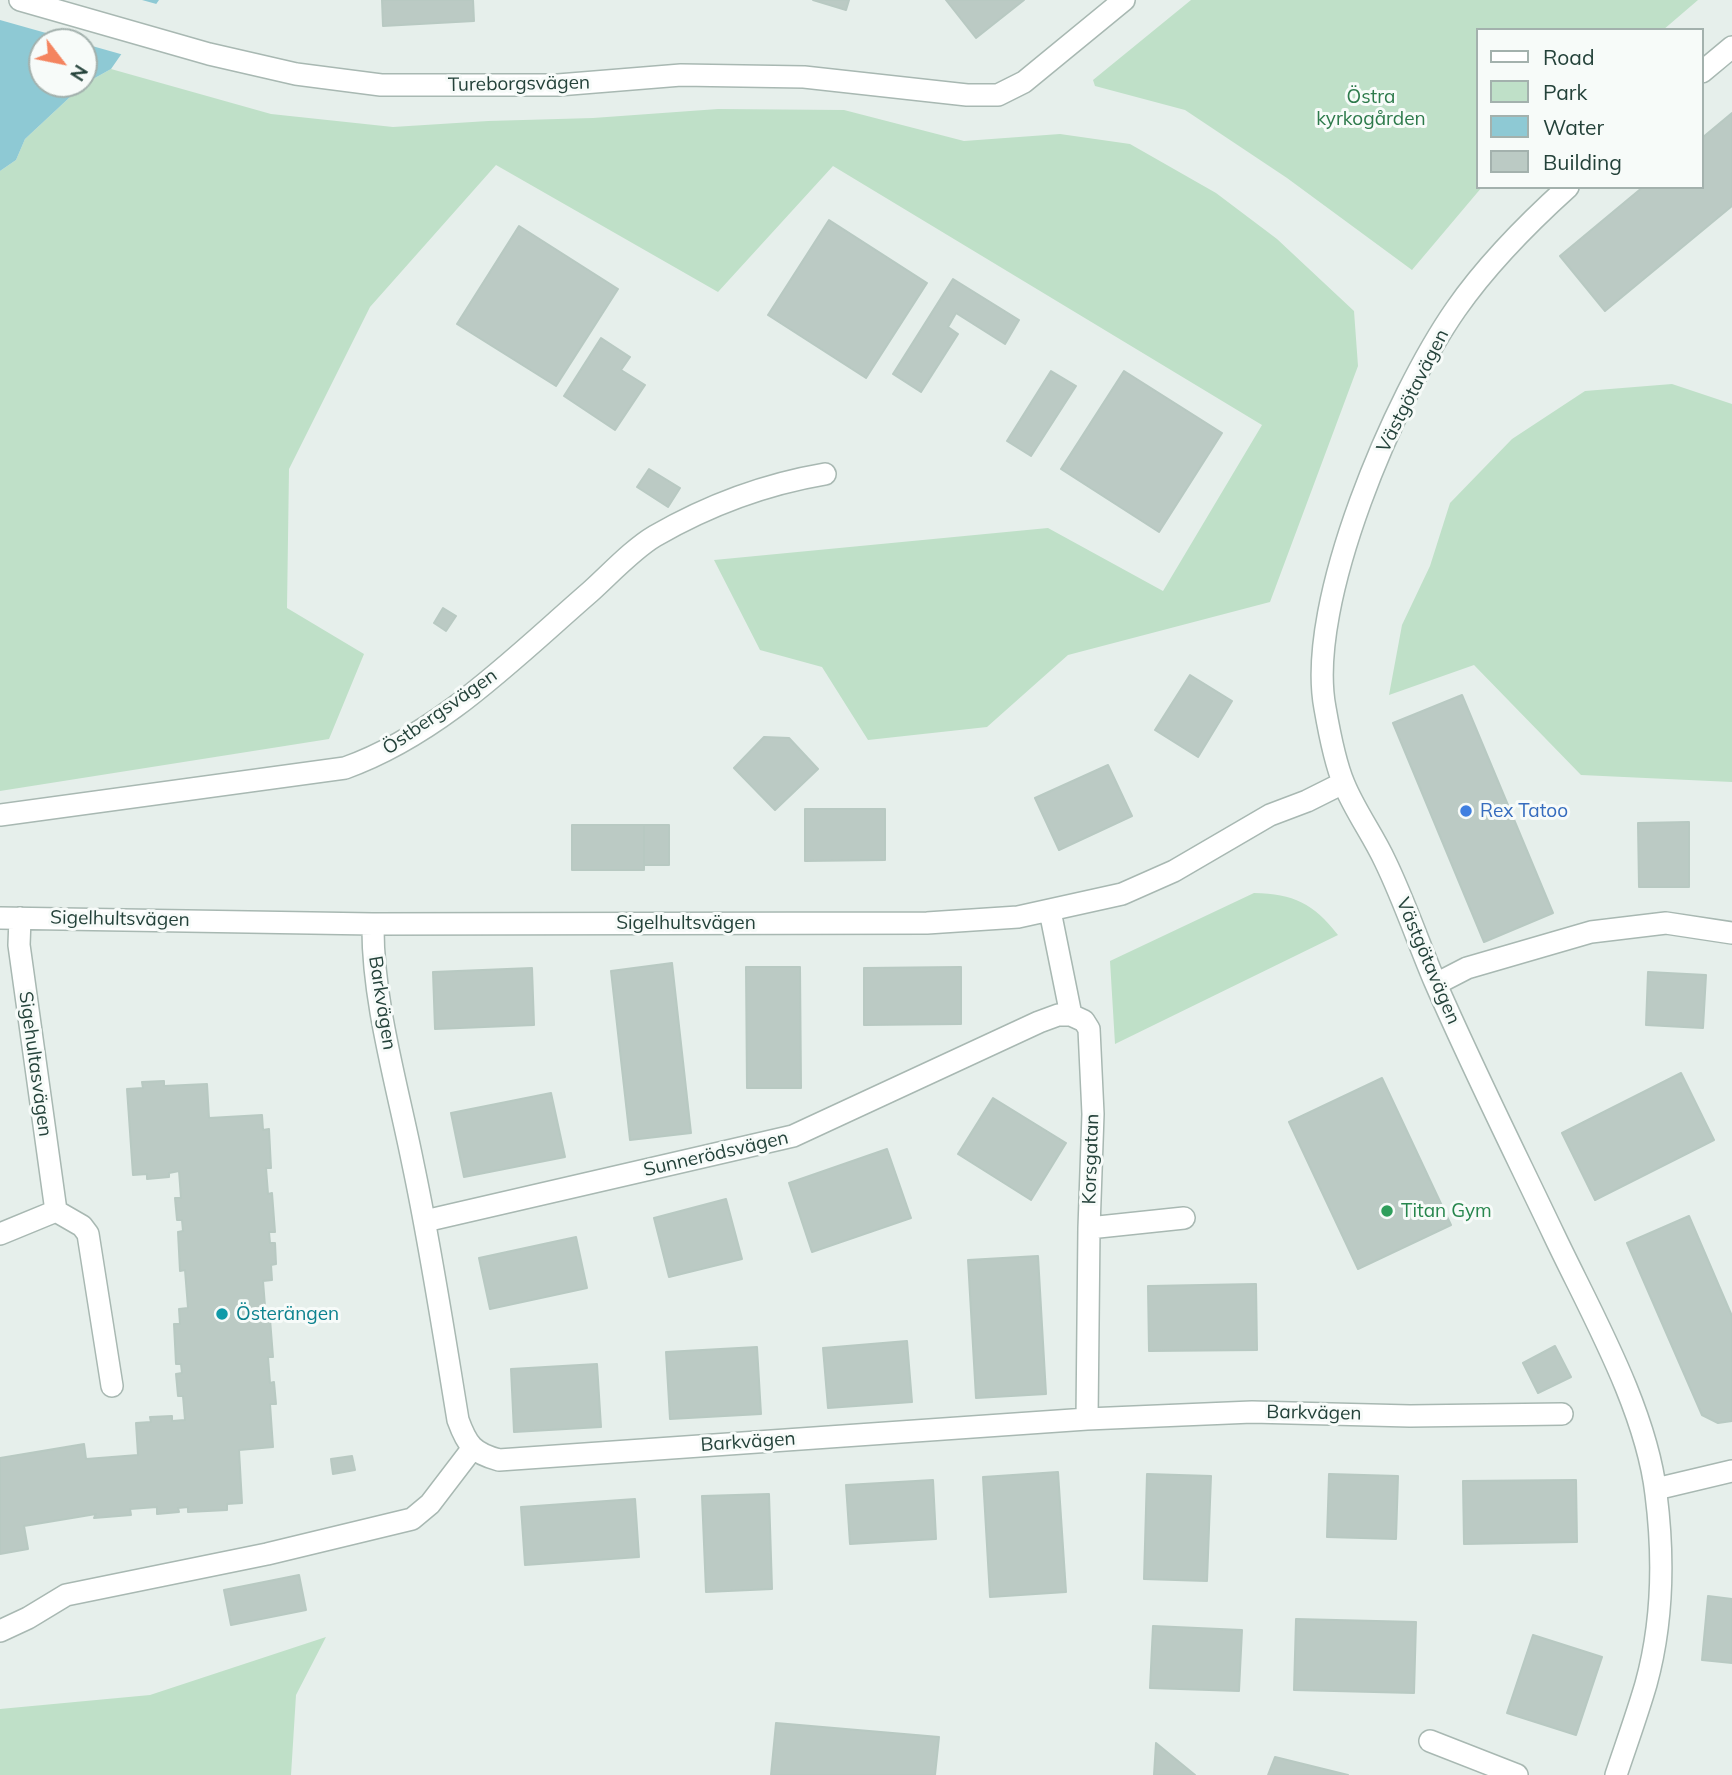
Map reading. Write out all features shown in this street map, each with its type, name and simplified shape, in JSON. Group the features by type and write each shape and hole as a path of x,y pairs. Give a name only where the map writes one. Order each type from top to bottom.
{"street":[{"name":"Tureborgsvägen","path":"20,0 209,54 296,74 381,85 558,85 695,75 804,78 967,95 998,95 1024,82 1124,0"},
{"path":"1704,70 1732,47"},
{"name":"Västgötavägen","path":"1566,189 1480,276 1421,366 1397,413 1362,500 1335,587 1324,636 1321,671 1324,707 1343,783 1385,861 1436,984 1635,1408 1656,1489 1662,1558 1660,1609 1647,1681 1616,1775"},
{"name":"Östbergsvägen","path":"0,815 345,768 366,761 410,738 475,692 653,537 726,501 792,480 825,474"},
{"name":"Sigelhultsvägen","path":"10,918 373,924 927,923 1018,917 1122,894 1174,870 1270,815 1343,783"},
{"name":"Korsgatan","path":"1050,911 1071,1015 1084,1021 1089,1029 1093,1115 1087,1419"},
{"name":"Sigehultasvägen","path":"10,918 19,945 56,1211"},
{"path":"1436,984 1467,968 1591,932 1666,923 1732,933"},
{"name":"Barkvägen","path":"373,924 373,947 386,1031 425,1221 458,1420 472,1449 483,1456 499,1460 1087,1419 1252,1412 1410,1416 1562,1414"},
{"name":"Sunnerödsvägen","path":"425,1221 793,1136 1039,1022 1058,1015 1071,1015"},
{"path":"0,1234 56,1211 74,1221 88,1234 112,1386"},
{"path":"1089,1228 1184,1218"},
{"path":"0,1631 66,1595 267,1553 412,1519 430,1504 472,1449"},
{"path":"1656,1489 1732,1471"},
{"path":"1430,1741 1517,1775"}],"green space":[{"name":"Östra kyrkogården","path":"1191,0 1698,0 1665,28 1476,28 1476,189 1480,189 1412,270 1287,178 1185,110 1095,86 1093,80"},
{"path":"111,69 271,114 393,127 718,109 844,110 964,141 1060,134 1130,144 1216,193 1277,239 1354,311 1358,366 1270,602 1068,655 987,727 868,740 822,667 760,650 714,560 1048,528 1163,591 1262,425 833,166 718,292 496,165 370,307 289,469 287,608 364,654 329,739 0,791 0,171 16,160 25,139 69,98 98,98 98,76"},
{"path":"1672,384 1732,404 1732,782 1581,775 1474,665 1389,695 1402,625 1430,566 1450,503 1512,439 1585,391"},
{"path":"1254,893 1280,895 1302,902 1320,915 1338,935 1115,1044 1110,961"},
{"path":"326,1637 296,1695 291,1775 0,1775 0,1709 150,1695"}],"water":[{"path":"0,0 159,0 111,69 98,76 98,28 28,28 28,98 69,98 25,139 16,160 0,171"}],"pier":[{"path":"0,0 142,0 160,5 124,55 98,48 98,28 28,28 0,20"}],"building":[{"path":"382,0 473,0 474,21 383,26"},
{"path":"813,0 849,0 846,10"},
{"path":"946,0 1024,0 976,38"},
{"path":"1732,113 1732,206 1605,311 1560,256 1641,189 1704,189 1704,136"},
{"path":"829,220 927,283 866,378 768,315"},
{"path":"519,226 618,289 556,386 457,324"},
{"path":"953,279 1019,320 1005,344 956,313 948,327 958,334 921,392 893,374"},
{"path":"601,338 630,357 621,370 645,385 615,430 564,396"},
{"path":"1051,371 1076,386 1031,456 1007,441"},
{"path":"1124,371 1222,433 1159,532 1061,469"},
{"path":"649,469 680,488 668,507 637,487"},
{"path":"443,608 456,616 446,631 434,623"},
{"path":"1190,675 1232,701 1198,757 1155,730"},
{"path":"1462,695 1553,913 1484,942 1393,723"},
{"path":"764,737 789,738 818,769 775,810 734,768"},
{"path":"1108,765 1132,816 1059,850 1035,798"},
{"path":"805,809 885,809 885,860 805,861"},
{"path":"1689,822 1689,887 1639,887 1638,823"},
{"path":"572,825 644,825 644,870 572,870"},
{"path":"644,825 669,825 669,865 644,865"},
{"path":"672,963 691,1133 630,1140 611,971"},
{"path":"746,967 800,967 801,1088 747,1088"},
{"path":"961,967 961,1024 864,1025 864,968"},
{"path":"532,968 534,1025 435,1029 433,972"},
{"path":"1648,972 1706,975 1703,1028 1646,1025"},
{"path":"1681,1073 1714,1140 1595,1200 1562,1133"},
{"path":"1382,1078 1451,1225 1358,1269 1289,1122"},
{"name":"Österängen","path":"164,1081 164,1086 207,1084 209,1118 262,1115 263,1130 269,1129 271,1168 266,1168 268,1194 272,1193 275,1232 269,1232 270,1243 275,1243 276,1264 271,1265 272,1280 263,1281 273,1357 268,1357 270,1383 274,1382 276,1404 270,1404 273,1447 239,1450 242,1503 227,1504 227,1510 188,1512 188,1507 178,1508 179,1512 157,1514 157,1507 130,1509 131,1515 94,1518 96,1514 24,1526 28,1549 0,1554 0,1458 84,1444 86,1459 138,1455 136,1423 151,1422 150,1417 172,1416 172,1421 185,1420 183,1396 178,1396 176,1374 182,1373 181,1364 176,1364 174,1324 180,1324 179,1309 188,1308 185,1270 180,1271 178,1232 183,1231 182,1220 177,1220 175,1198 181,1198 179,1171 169,1173 169,1177 147,1179 147,1174 133,1175 127,1089 143,1088 142,1082"},
{"path":"551,1093 565,1157 464,1177 451,1113"},
{"path":"993,1098 1066,1143 1031,1200 958,1154"},
{"path":"887,1149 911,1218 812,1252 789,1183"},
{"path":"726,1199 742,1259 669,1277 654,1218"},
{"path":"1689,1216 1732,1316 1732,1421 1718,1423 1702,1415 1627,1243"},
{"path":"576,1237 587,1288 490,1309 479,1258"},
{"path":"1038,1256 1046,1394 976,1398 968,1260"},
{"path":"1256,1284 1257,1350 1149,1351 1148,1286"},
{"path":"907,1341 912,1402 828,1408 823,1348"},
{"path":"1555,1346 1571,1377 1538,1393 1523,1363"},
{"path":"757,1347 761,1414 670,1419 666,1352"},
{"path":"597,1364 601,1427 514,1432 511,1369"},
{"path":"352,1456 355,1470 333,1474 331,1459"},
{"path":"1058,1472 1066,1592 990,1597 983,1477"},
{"path":"1147,1474 1211,1476 1207,1581 1144,1579"},
{"path":"1329,1474 1398,1476 1396,1539 1327,1537"},
{"path":"933,1480 936,1539 850,1544 846,1485"},
{"path":"1576,1480 1577,1542 1464,1544 1463,1481"},
{"path":"769,1494 772,1589 706,1592 702,1496"},
{"path":"635,1499 639,1557 525,1565 521,1507"},
{"path":"299,1575 306,1610 231,1625 224,1590"},
{"path":"1708,1596 1732,1599 1732,1663 1702,1660"},
{"path":"1296,1619 1416,1622 1414,1693 1294,1690"},
{"path":"1153,1626 1242,1630 1239,1691 1150,1688"},
{"path":"1533,1635 1602,1657 1576,1735 1507,1713"},
{"path":"776,1723 939,1737 935,1775 771,1775"},
{"path":"1156,1743 1195,1775 1154,1775"},
{"path":"1275,1757 1348,1775 1268,1775"}],"place":[{"name":"Rex Tatoo","path":"1466,811"},
{"name":"Titan Gym","path":"1387,1211"},
{"name":"Österängen","path":"222,1314"}]}
